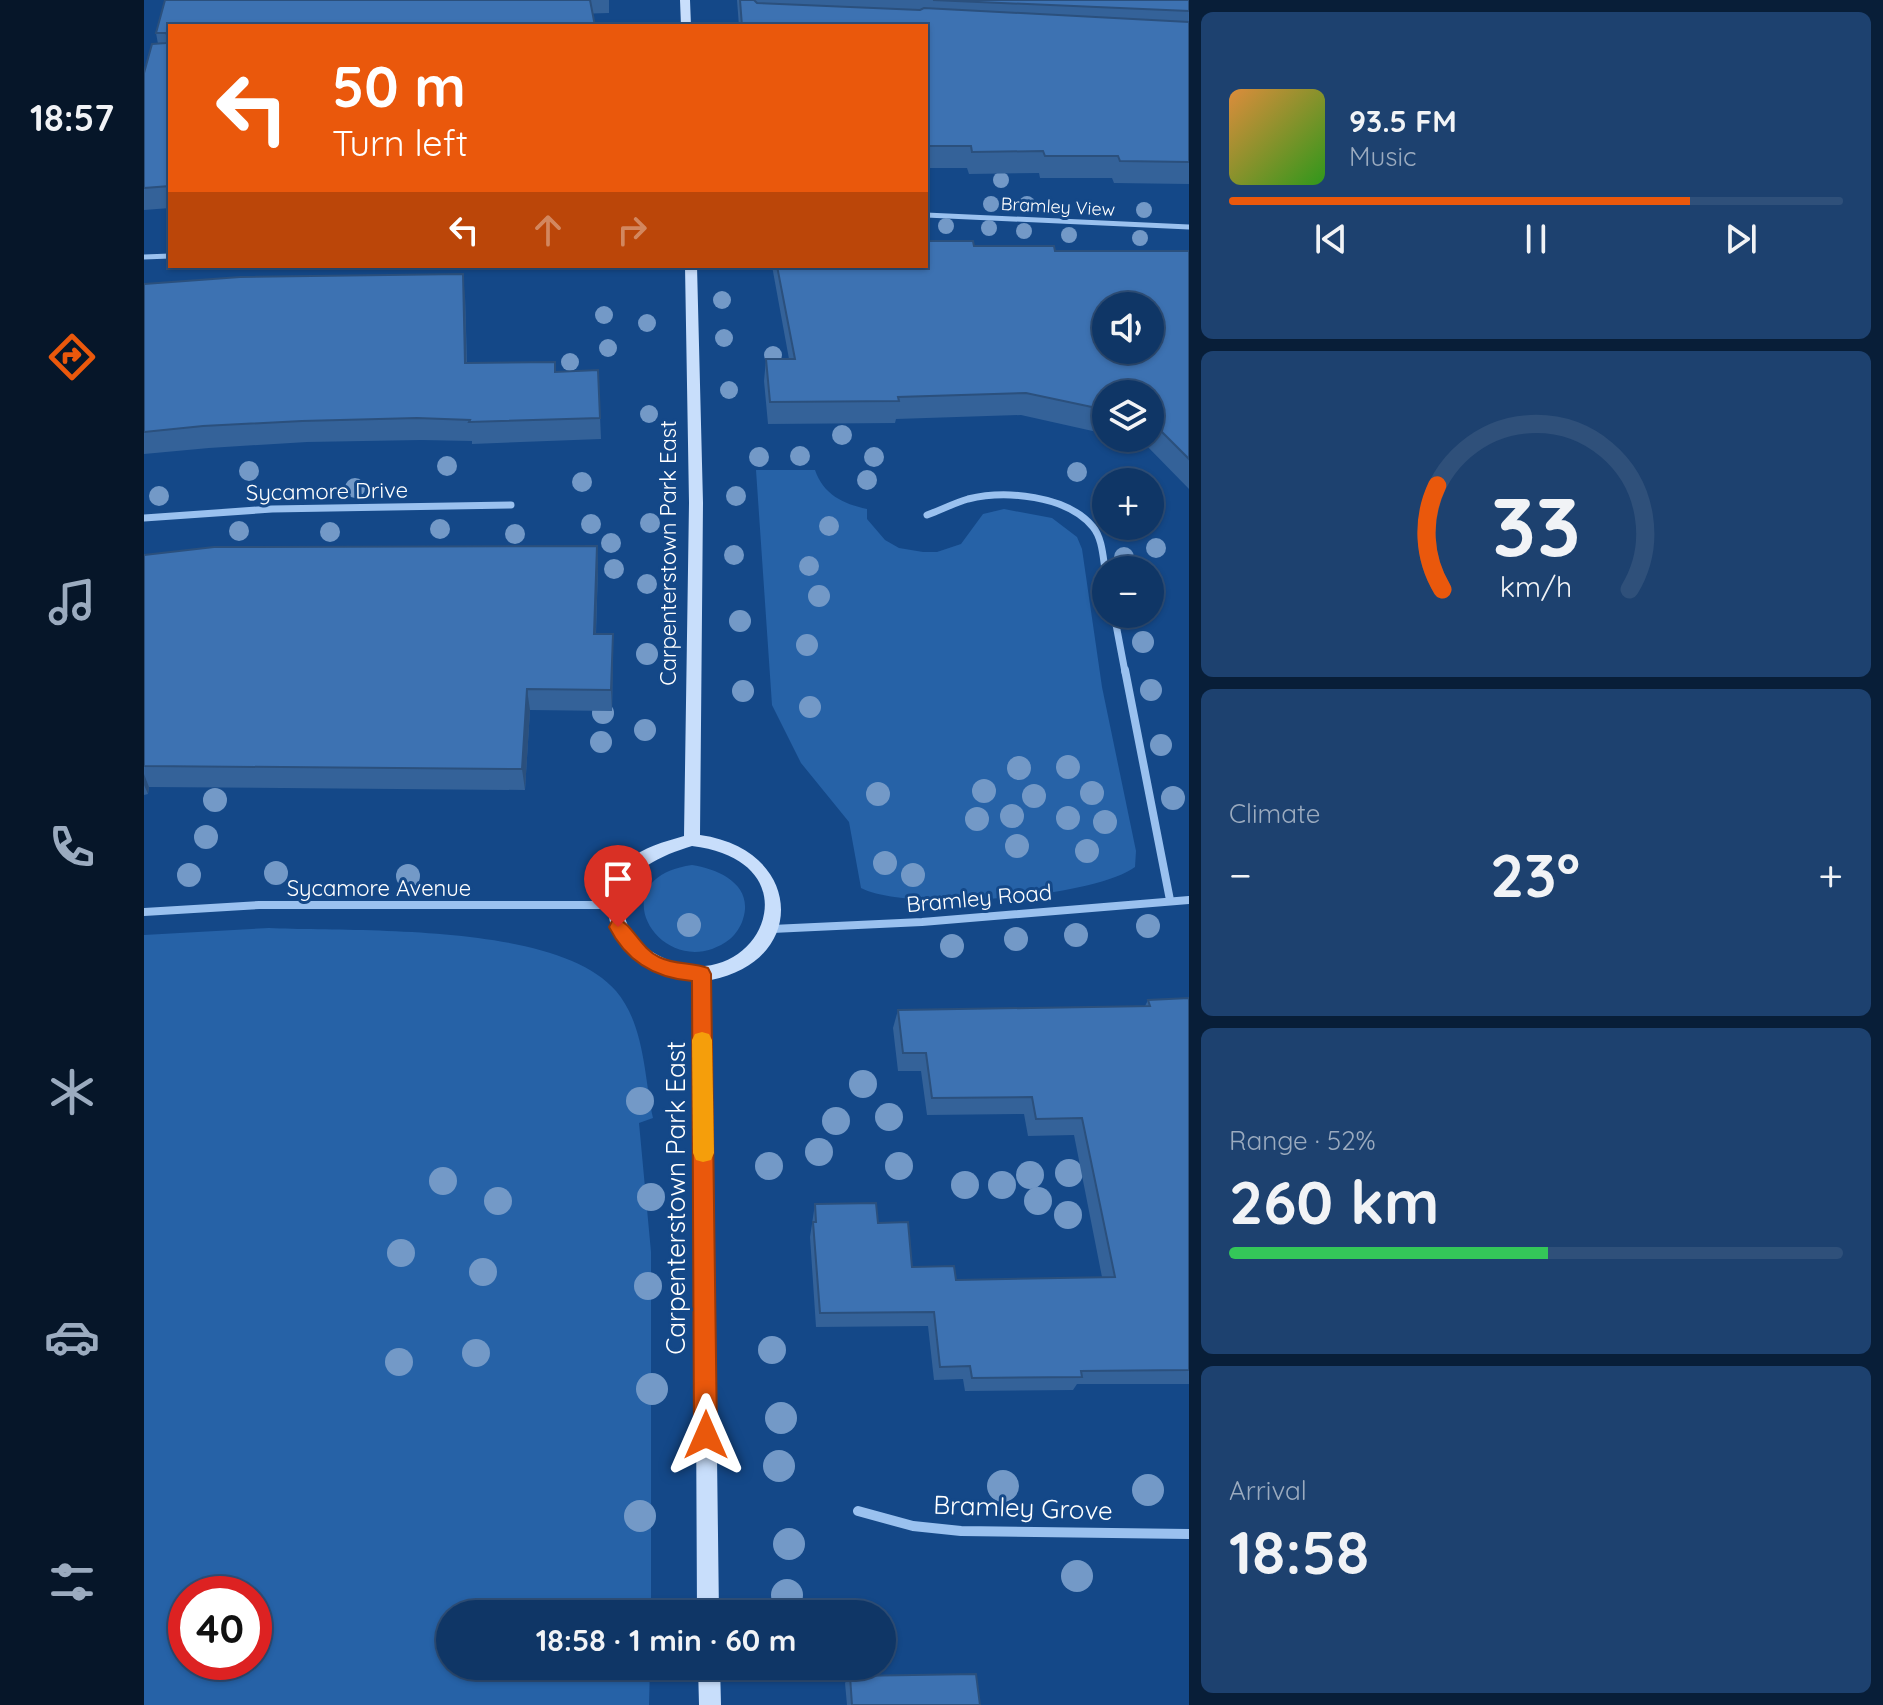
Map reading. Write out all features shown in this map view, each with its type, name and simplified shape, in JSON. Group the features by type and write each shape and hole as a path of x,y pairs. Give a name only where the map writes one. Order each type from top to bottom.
{"street":[{"path":"685,0 686,24"},
{"name":"Bramley View","path":"928,215 1189,227"},
{"path":"144,257 168,256"},
{"name":"Carpenterstown Park East","path":"691,268 696,503 692,840"},
{"path":"927,515 968,499 986,496 1008,496 1055,505 1077,514 1092,526 1102,556"},
{"name":"Sycamore Drive","path":"144,518 272,509 511,505"},
{"path":"1117,628 1170,900"},
{"path":"692,840 717,843 740,853 759,868 770,886 775,907 772,929 761,946 745,960 725,970 702,974 675,972 650,963 631,947 618,927 615,905 618,885 630,867 647,853 669,844 692,840"},
{"name":"Bramley Road","path":"772,929 922,922 1189,900"},
{"name":"Sycamore Avenue","path":"144,912 259,905 615,905"},
{"name":"Carpenterstown Park East","path":"702,974 708,1600"},
{"name":"Bramley Grove","path":"858,1511 913,1526 961,1531 1189,1534"},
{"path":"709,1680 710,1705"}],"shaded area":[{"path":"756,470 815,470 823,486 835,497 867,509 867,519 885,540 899,548 923,552 937,552 961,544 983,514 1004,509 1052,518 1077,537 1082,549 1102,687 1136,851 1135,867 1113,878 1081,887 1000,898 917,899 884,895 861,888 849,822 801,763 772,705"},
{"path":"692,865 713,870 732,881 739,888 745,907 740,927 730,939 706,951 683,950 664,941 650,926 644,908 647,890 663,874"},
{"path":"269,928 401,931 503,942 549,953 588,969 616,991 633,1019 653,1118 639,1123 651,1252 651,1600 436,1600 436,1680 650,1680 649,1705 144,1705 144,935"}],"building":[{"path":"165,0 590,0 595,24 168,24 168,36 166,33 156,33"},
{"path":"740,0 1189,22 1189,162 1120,161 1118,156 1045,156 1043,151 972,152 971,146 928,146 928,24 742,24"},
{"path":"933,0 1189,0 1189,11"},
{"path":"168,42 168,186 144,188 144,73 152,44"},
{"path":"928,241 973,241 974,246 1054,246 1055,251 1189,251 1189,459 1164,434 1164,380 1092,380 1092,407 1026,393 898,397 899,401 770,402 766,359 795,359 777,268 928,268"},
{"path":"463,274 465,363 555,362 555,372 598,370 600,418 469,422 417,418 302,421 144,432 144,284 240,277"},
{"path":"597,546 594,634 613,634 611,690 527,689 522,769 144,766 144,555 214,547"},
{"path":"1189,998 1189,1370 1081,1371 1082,1377 972,1378 970,1366 940,1367 934,1312 820,1313 813,1222 816,1222 815,1204 876,1203 878,1223 908,1222 912,1267 954,1266 956,1280 1115,1277 1082,1118 1036,1119 1032,1097 932,1098 926,1053 903,1053 898,1010 1150,1006 1148,1000"},
{"path":"976,1674 980,1705 852,1705 850,1680 896,1680 896,1675"}],"slow traffic":[{"path":"702,1040 703,1153"}],"route":[{"path":"618,927 631,947 650,963 675,972 702,974 706,1435"}]}
